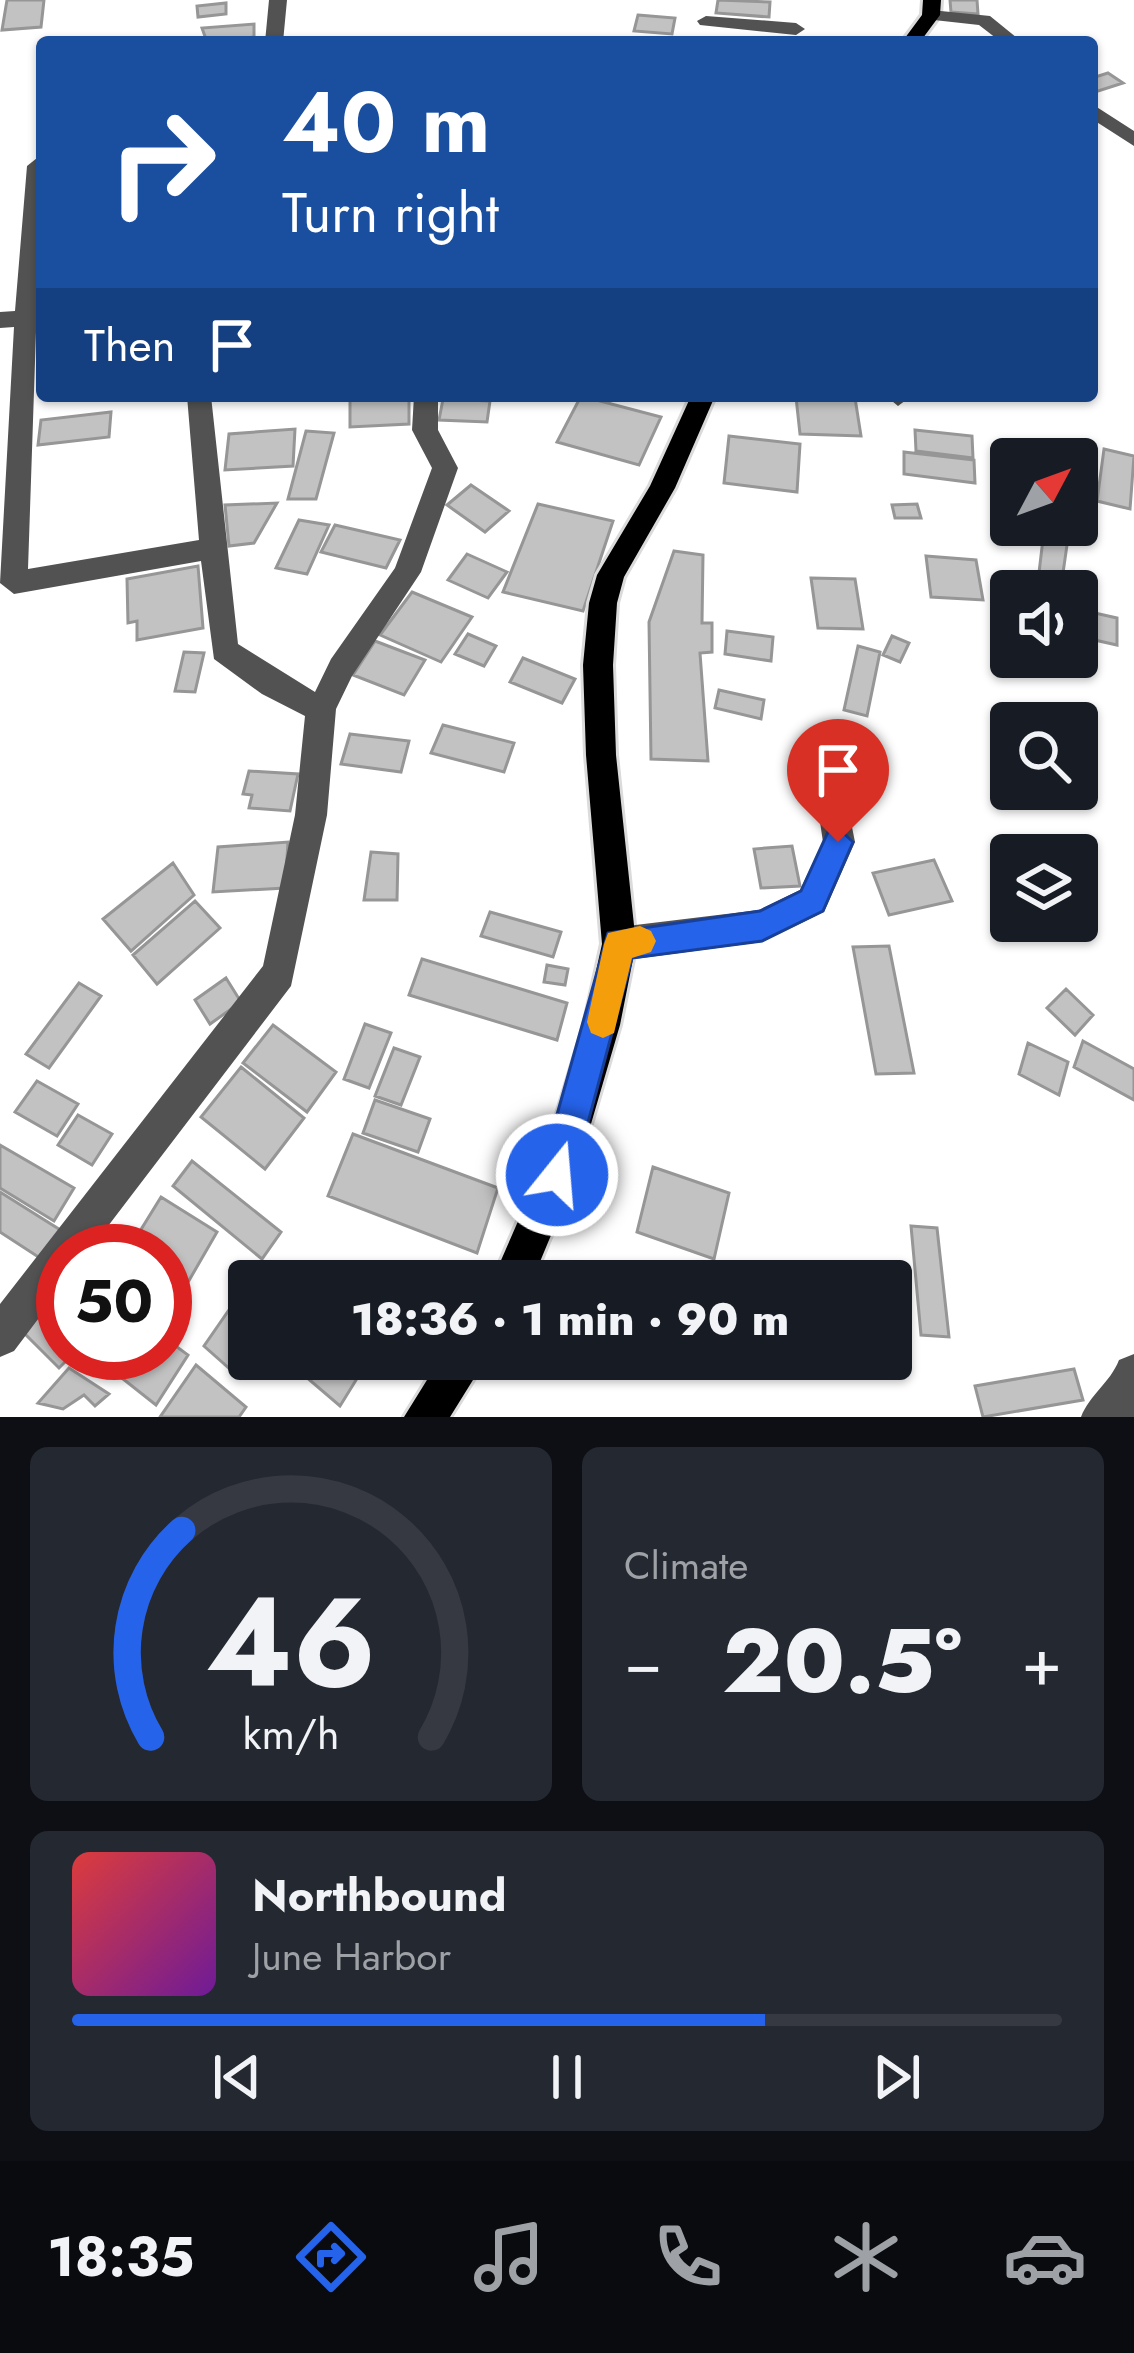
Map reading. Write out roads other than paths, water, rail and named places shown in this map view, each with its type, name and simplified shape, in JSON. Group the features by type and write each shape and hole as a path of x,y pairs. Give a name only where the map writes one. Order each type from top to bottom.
{"main road":[{"path":"914,36 931,7"},
{"path":"521,1260 557,1175 602,1025 619,944 601,755 603,603 611,575 662,488 701,402"},
{"path":"425,1417 451,1380"}],"street":[{"path":"275,36 278,0"},
{"path":"702,36 716,0"},
{"path":"931,7 984,20 1005,36"},
{"path":"706,21 796,29"},
{"path":"1098,114 1134,140"},
{"path":"36,172 13,319 14,583 213,548"},
{"path":"200,402 224,650 272,685 321,709"},
{"path":"86,1224 279,974 311,814 321,709 341,668 407,572 446,468 425,430 426,402"},
{"path":"619,944 762,926 812,901 838,842 830,782"},
{"path":"0,1337 36,1290"},
{"path":"1102,1417 1128,1394 1134,1375"}]}
